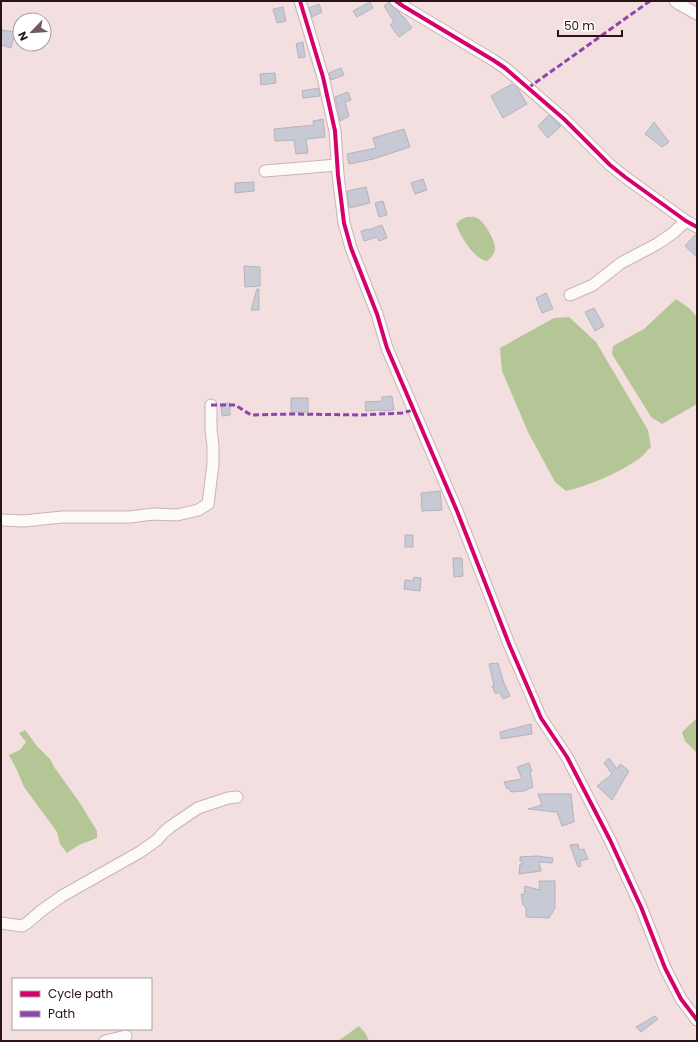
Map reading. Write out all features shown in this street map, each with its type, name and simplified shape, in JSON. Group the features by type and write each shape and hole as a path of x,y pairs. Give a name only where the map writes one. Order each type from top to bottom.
{"street":[{"path":"300,1 323,77 335,131 337,165 344,223 351,248 377,314 386,348 457,512 512,651 541,718 567,757 610,840 641,906 665,968 681,999 697,1020"},
{"path":"396,1 505,68 564,119 610,165 686,221 697,227"},
{"path":"675,1 697,14"},
{"path":"265,170 337,165"},
{"path":"570,295 593,285 621,263 657,244 673,233 686,221"},
{"path":"1,520 24,521 62,517 130,517 153,514 177,515 198,510 208,504 211,488 213,446 211,405"},
{"path":"1,923 22,926 62,896 140,852 157,840 162,833 198,808 228,798 237,797"},
{"path":"105,1041 126,1036"}],"shaded area":[{"path":"467,217 475,217 480,220 491,236 495,245 495,250 487,261 482,260 468,247 458,229 456,224 460,220"},
{"path":"676,299 689,308 697,317 697,404 662,424 651,417 612,354 613,346 644,329"},
{"path":"569,317 596,342 648,430 651,447 640,458 614,473 594,482 566,491 555,482 528,432 502,371 500,348 554,318"},
{"path":"697,718 697,753 685,741 682,732"},
{"path":"25,730 37,746 50,759 97,831 97,838 79,845 67,853 60,844 57,832 24,787 9,755 20,750 26,742 19,733"},
{"path":"359,1026 366,1034 369,1041 338,1041"}],"building":[{"path":"370,2 373,8 357,17 353,11"},
{"path":"389,2 403,16 412,28 399,37 390,25 394,22 384,6"},
{"path":"319,4 322,12 312,17 309,8"},
{"path":"283,7 286,21 277,23 273,9"},
{"path":"2,30 12,32 11,48 1,45"},
{"path":"303,42 305,57 299,58 296,44"},
{"path":"341,68 344,75 331,80 329,73"},
{"path":"275,73 276,83 261,85 260,74"},
{"path":"512,84 518,89 527,104 503,118 491,96"},
{"path":"318,88 320,96 303,98 302,91"},
{"path":"348,92 351,100 345,102 349,116 340,121 335,97"},
{"path":"549,115 561,126 548,138 538,126"},
{"path":"323,119 325,137 306,139 308,153 296,154 294,140 275,141 274,129 314,125 313,121"},
{"path":"654,122 669,142 662,147 645,134"},
{"path":"404,129 410,147 373,159 349,164 347,154 376,148 373,138"},
{"path":"423,179 427,190 415,194 411,183"},
{"path":"254,182 254,191 235,193 235,183"},
{"path":"366,187 370,203 349,208 347,191"},
{"path":"383,201 387,215 379,217 375,203"},
{"path":"382,225 387,238 379,241 377,237 364,241 361,231"},
{"path":"697,234 697,257 685,246"},
{"path":"244,266 260,267 260,286 245,287"},
{"path":"257,289 259,289 259,310 251,310"},
{"path":"546,293 553,309 542,313 536,298"},
{"path":"594,308 604,326 595,331 585,312"},
{"path":"392,396 394,410 366,411 365,402 382,401 382,397"},
{"path":"291,398 308,398 308,412 291,412"},
{"path":"230,403 230,415 222,416 221,404"},
{"path":"440,491 442,510 422,511 421,493"},
{"path":"405,535 413,535 413,547 405,547"},
{"path":"453,558 462,558 463,576 454,577"},
{"path":"414,577 421,578 420,591 404,589 405,580 413,581"},
{"path":"498,663 510,696 503,699 500,693 495,693 492,686 494,686 489,664"},
{"path":"531,724 532,734 501,739 500,732"},
{"path":"609,758 617,769 620,764 629,771 612,800 597,786 612,774 604,763"},
{"path":"529,763 532,771 530,772 533,787 524,791 511,792 509,788 507,789 504,782 522,779 517,767"},
{"path":"538,794 571,794 574,822 562,826 557,812 528,809 542,805"},
{"path":"578,844 579,850 584,849 588,859 580,861 581,866 578,867 570,845"},
{"path":"537,856 553,858 552,863 539,862 541,871 519,874 520,864 522,864 520,857"},
{"path":"539,881 555,881 555,908 549,918 526,917 526,907 523,905 521,894 524,895 525,886 540,890"},
{"path":"655,1016 658,1019 641,1032 636,1027"}],"marked path":[{"path":"528,88 650,1"},
{"path":"211,405 235,405 251,415 361,415 402,413 413,410"}],"cycle path":[{"path":"300,1 323,77 335,131 338,175 344,223 351,248 377,314 387,348 457,511 509,644 541,718 567,757 610,840 641,907 665,968 681,999 697,1020"},
{"path":"396,1 505,68 564,119 610,165 686,221 697,227"}]}
